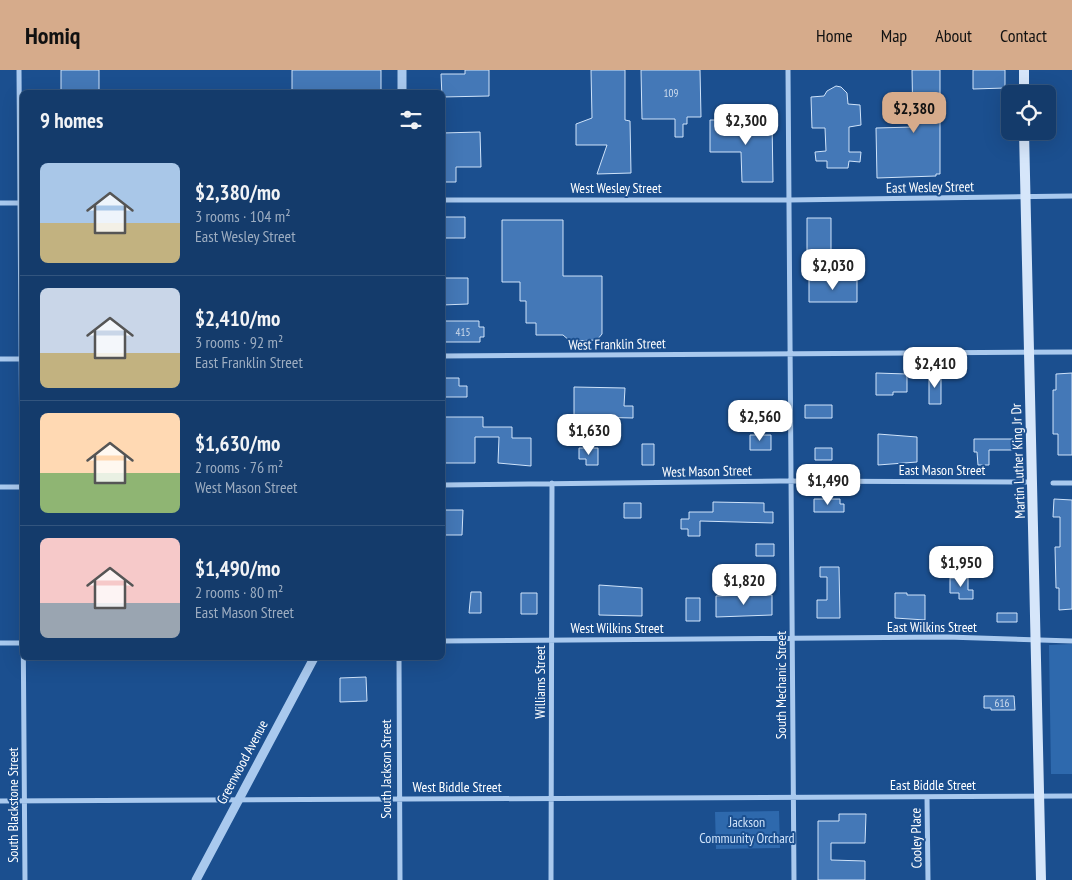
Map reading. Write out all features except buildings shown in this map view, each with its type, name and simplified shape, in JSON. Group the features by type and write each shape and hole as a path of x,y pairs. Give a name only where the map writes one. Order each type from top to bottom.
{"main road":[{"path":"1024,70 1024,85"},
{"name":"Martin Luther King Jr Dr","path":"1024,140 1041,880"}],"street":[{"name":"South Blackstone Street","path":"19,70 20,136"},
{"path":"402,70 402,90"},
{"name":"South Mechanic Street","path":"788,70 792,354 794,880"},
{"name":"East Wesley Street","path":"789,200 1072,196"},
{"name":"West Wesley Street","path":"445,200 789,200"},
{"path":"0,203 20,203"},
{"name":"West Franklin Street","path":"445,356 1072,352"},
{"path":"0,359 20,359"},
{"name":"East Mason Street","path":"791,481 1032,482"},
{"name":"West Mason Street","path":"445,484 791,481"},
{"path":"1053,483 1072,482"},
{"name":"Williams Street","path":"551,880 552,483"},
{"path":"0,487 20,487"},
{"name":"East Wilkins Street","path":"792,638 947,637 1072,641"},
{"name":"West Wilkins Street","path":"445,641 792,638"},
{"path":"0,643 20,643"},
{"name":"South Blackstone Street","path":"22,660 25,880"},
{"name":"Greenwood Avenue","path":"196,880 313,660"},
{"name":"South Jackson Street","path":"399,660 400,880"},
{"name":"Cooley Place","path":"927,796 928,880"},
{"name":"East Biddle Street","path":"793,797 1072,796"},
{"name":"West Biddle Street","path":"0,801 793,797"}],"green space":[{"path":"1072,644 1072,774 1051,774 1049,645"},
{"name":"Jackson Community Orchard","path":"779,811 780,848 716,849 715,812"}]}
